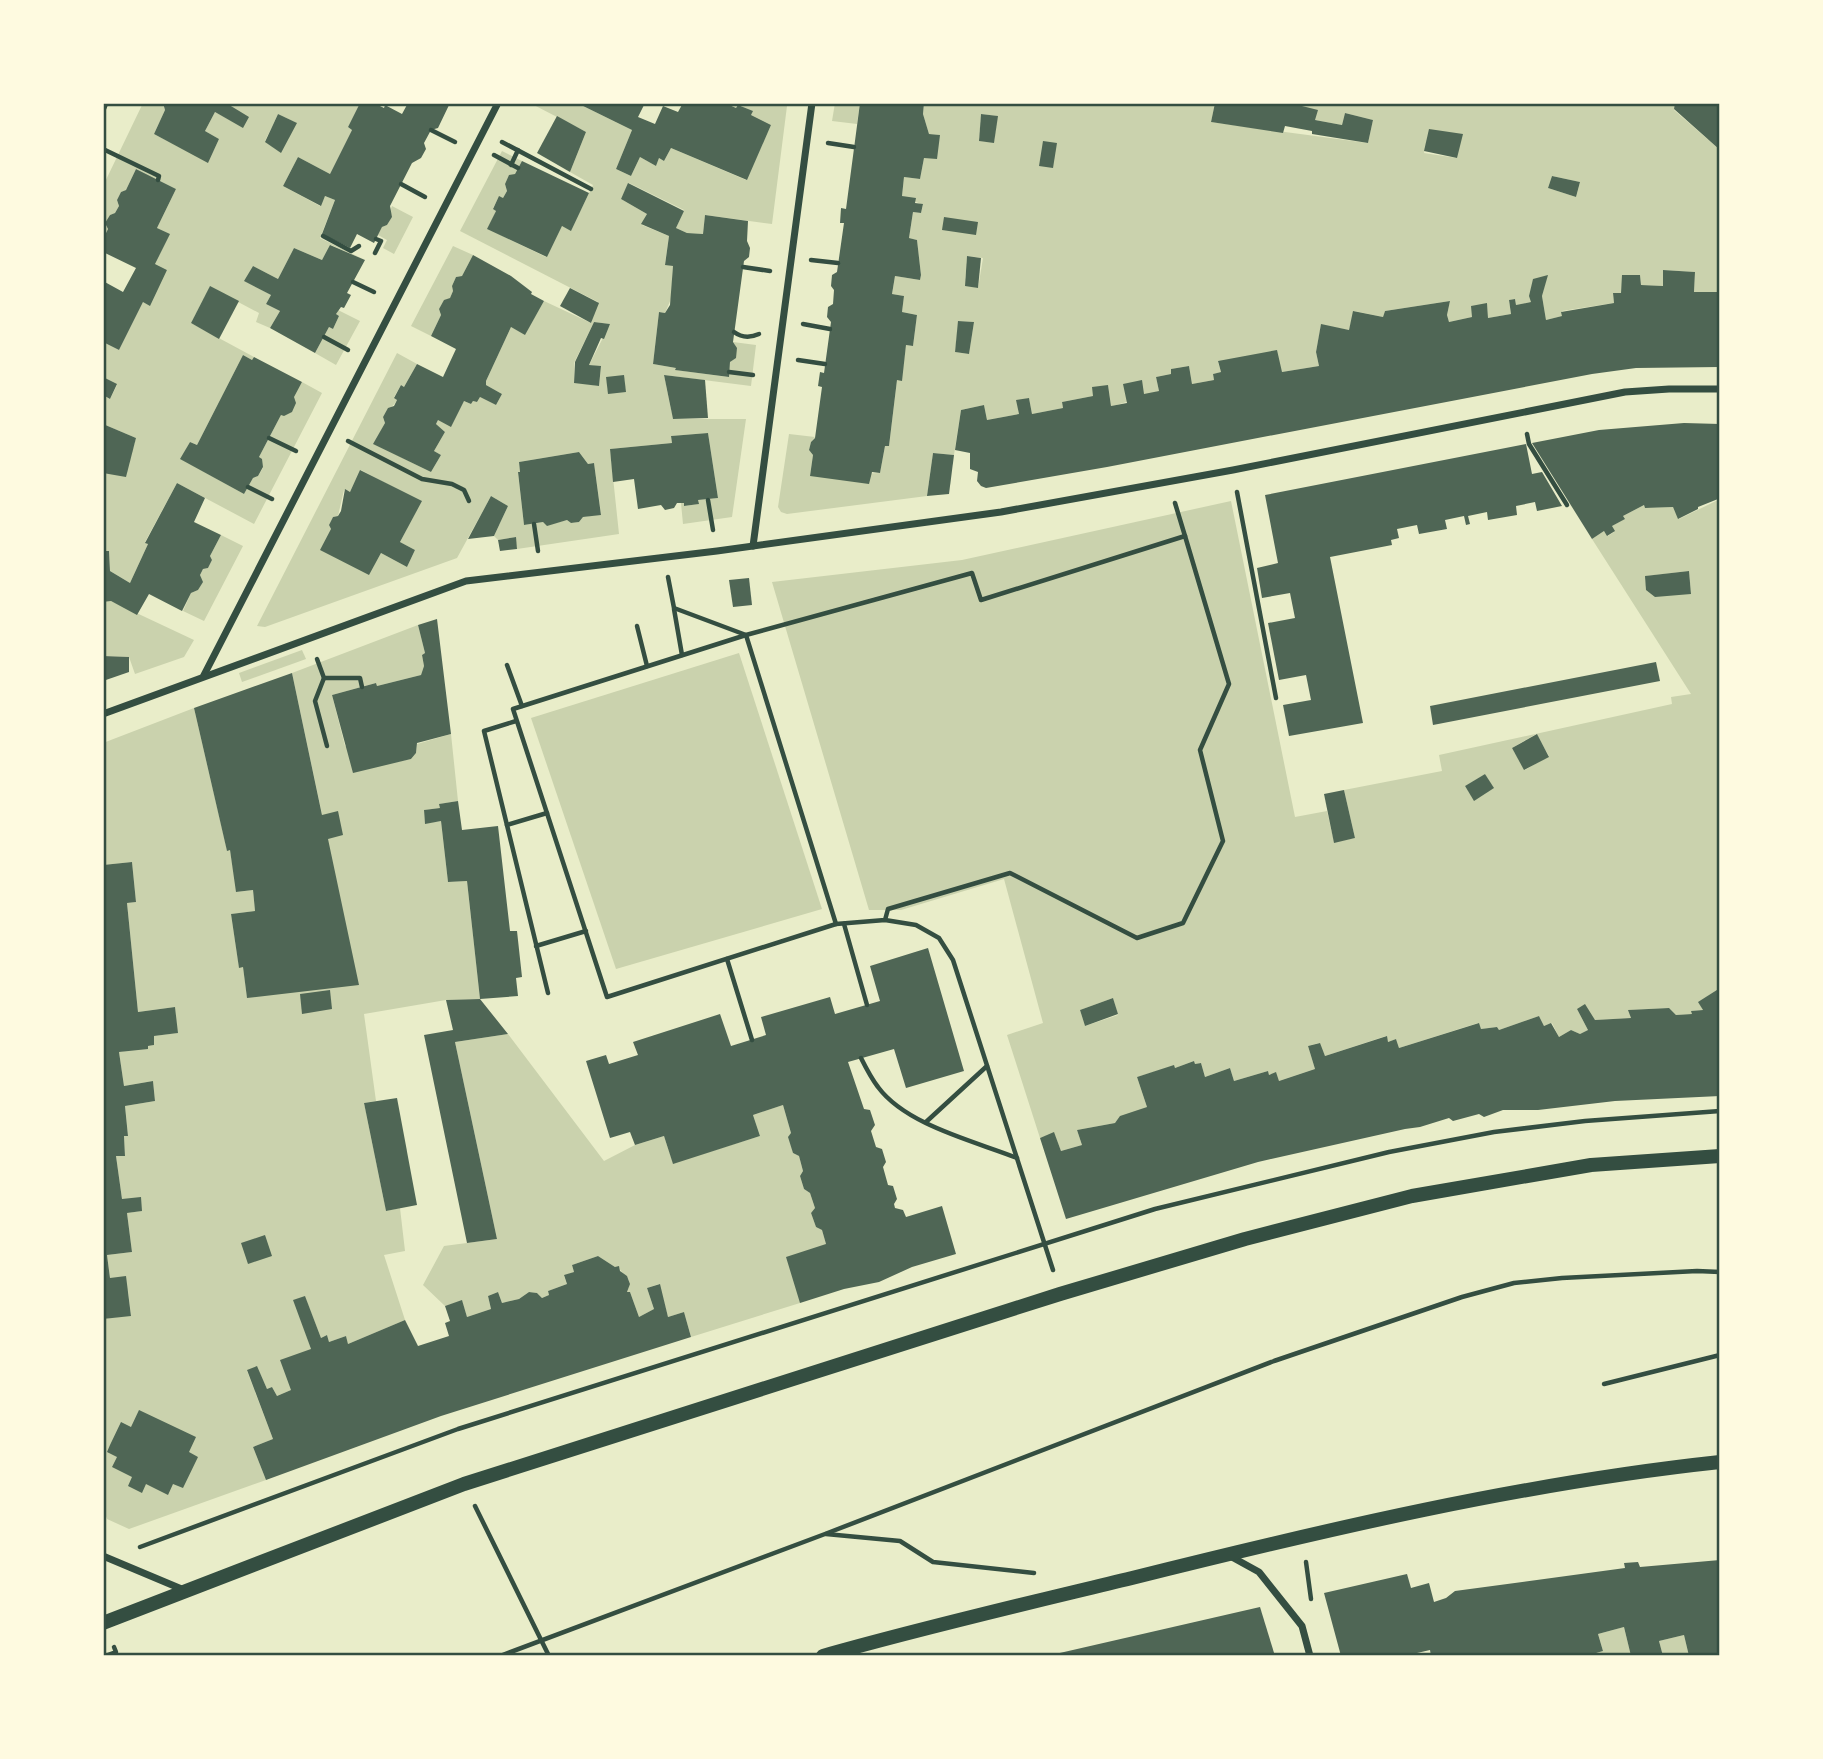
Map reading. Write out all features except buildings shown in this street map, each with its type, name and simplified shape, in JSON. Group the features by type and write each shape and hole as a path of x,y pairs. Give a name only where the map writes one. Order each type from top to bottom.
{"main road":[{"path":"103,1623 464,1484 1060,1294 1245,1239 1412,1196 1591,1165 1720,1156"},
{"path":"823,1656 1226,1554 1304,1537 1540,1487 1720,1462"}],"street":[{"path":"204,675 498,103"},
{"path":"753,546 812,103"},
{"path":"103,714 466,581 1001,512 1233,470 1625,392 1720,389"},
{"path":"1226,1554 1259,1572 1302,1626 1310,1656"},
{"path":"106,1558 188,1591"}],"path":[{"path":"483,132 591,189"},
{"path":"103,149 159,176 158,180"},
{"path":"511,165 518,150"},
{"path":"323,236 351,251 359,246"},
{"path":"375,253 381,242 376,239"},
{"path":"1523,412 1529,444 1567,505"},
{"path":"329,430 422,479 453,484 464,490 469,501"},
{"path":"1233,470 1276,698"},
{"path":"885,920 888,909 1010,873 1137,939 1183,923 1223,841 1200,750 1229,684 1169,482"},
{"path":"1060,1294 953,960 939,938 916,925 885,920 836,924 607,996 513,709 746,635 972,573 981,600 1185,536"},
{"path":"664,557 682,655"},
{"path":"674,608 746,635"},
{"path":"636,626 647,666"},
{"path":"746,635 836,924"},
{"path":"309,637 324,678 315,701 327,746"},
{"path":"507,665 522,706"},
{"path":"324,678 360,678 362,687"},
{"path":"516,720 484,731 548,993"},
{"path":"507,825 547,813"},
{"path":"844,924 867,1005"},
{"path":"537,946 586,931"},
{"path":"727,959 752,1040"},
{"path":"861,1058 878,1087 899,1107 926,1122 1017,1157"},
{"path":"926,1122 987,1066"},
{"path":"106,1558 458,1429 1155,1209 1389,1152 1494,1132 1585,1121 1720,1111"},
{"path":"500,1656 1274,1361 1462,1297 1514,1283 1562,1278 1720,1272"},
{"path":"1604,1384 1720,1354"},
{"path":"464,1484 549,1656"},
{"path":"825,1534 900,1541 933,1562 1044,1574"},
{"path":"1302,1626 1311,1601 1304,1537"},
{"path":"105,1656 116,1651"}],"green space":[{"path":"143,103 163,103 165,110 154,134 208,162 219,139 205,131 215,112 243,127 248,118 226,103 360,103 348,127 352,130 330,174 298,157 283,186 320,206 325,196 335,200 320,238 365,260 331,245 322,260 294,248 278,279 253,266 245,281 271,295 266,304 280,311 270,328 256,322 259,313 210,287 191,323 254,357 252,360 243,355 197,445 190,442 181,459 244,494 253,478 258,476 263,468 259,457 302,382 322,393 254,524 177,483 145,542 148,544 130,583 110,571 109,551 105,551 103,473 130,458 136,438 103,424 103,397 110,399 117,385 103,377 103,347 105,343 119,350 143,302 167,270 155,264 169,234 157,228 176,189 136,169 126,190 121,192 117,200 119,206 115,213 110,215 105,223 108,229 103,239 103,186","holes":["278,114 296,123 280,152 265,141"]},
{"path":"530,103 577,103 632,130 616,169 631,176 640,157 656,166 659,158 664,161 671,148 746,180 771,125 751,115 752,111 725,103 780,103 787,106 772,224 705,215 703,234 687,233 676,228 684,210 629,183 621,199 647,214 642,225 669,236 665,264 673,266 671,299 665,313 659,312 653,364 728,377 730,362 737,349 733,342 756,345 751,386 664,375 673,419 746,419 732,517 683,524 681,503 685,506 698,504 698,500 718,498 708,433 671,436 672,443 610,449 619,534 517,549 515,537 498,540 494,536 508,506 491,496 457,558 265,627 257,626 397,353 417,364 404,387 401,385 394,397 397,400 383,417 385,423 374,444 431,472 441,455 434,451 445,432 436,424 438,420 464,401 471,404 473,401 477,402 480,397 496,405 502,394 486,385 486,381 511,327 525,334 544,301 591,323 598,302 460,231 502,151 522,161 515,174 509,176 503,198 499,197 493,208 496,211 488,229 546,257 562,226 571,230 593,185 570,172 586,132","holes":["594,322 610,324 589,365 601,367 599,386 574,382 574,363","579,452 588,464 594,463 601,514 583,517 579,522 571,523 567,520 547,525 543,522 524,525 519,462","361,470 421,502 400,542 415,550 407,567 381,553 369,574 331,529 329,525 333,517 338,516 344,490 350,492"]},
{"path":"835,103 860,103 857,124 832,121"},
{"path":"924,103 1215,103 1211,122 1368,143 1373,120 1345,113 1342,125 1315,120 1290,103 1675,103 1674,110 1720,150 1720,292 1694,292 1695,272 1664,270 1663,286 1641,285 1640,275 1623,275 1621,293 1613,293 1614,303 1562,311 1562,316 1546,320 1542,296 1547,276 1531,302 1516,305 1515,299 1509,300 1511,314 1488,318 1487,304 1472,317 1449,322 1447,315 1450,301 1385,311 1383,317 1354,311 1349,330 1321,325 1316,352 1319,366 1282,372 1218,362 1221,372 1213,374 1214,380 1192,384 1189,366 1171,369 1171,374 1156,377 1159,391 1111,406 1108,385 1093,396 1062,402 1063,408 1032,414 1029,398 1017,401 1019,414 987,420 984,405 961,410 954,455 933,453 927,496 787,514 781,512 778,507 789,434 815,437 809,450 813,455 810,476 880,473 885,446 889,446 897,380 901,380 906,345 913,346 917,315 902,312 904,296 892,294 895,276 920,280 921,275 917,240 909,238 913,212 921,213 923,205 902,196 904,177 920,179 924,158 940,135 929,134 923,114","holes":["981,114 997,116 994,142 979,141","1430,129 1457,158 1424,153","1552,176 1580,182 1576,197 1548,188","967,256 983,258 978,288 965,285","959,321 974,322 969,354 955,352"]},
{"path":"392,206 413,217 394,254 383,248 387,240 378,235 392,217"},
{"path":"453,246 473,255 462,276 456,277 450,298 444,301 439,309 441,315 431,336 411,326"},
{"path":"338,310 360,321 336,365 315,353 329,327 333,329 339,316 336,314"},
{"path":"1717,496 1720,496 1720,988 1699,1002 1703,1010 1676,1015 1668,1008 1629,1010 1631,1018 1595,1020 1577,1009 1588,1030 1580,1034 1571,1030 1559,1037 1552,1023 1544,1026 1539,1016 1499,1030 1497,1027 1481,1029 1478,1023 1399,1048 1396,1039 1388,1042 1386,1036 1325,1056 1319,1043 1308,1046 1315,1069 1279,1081 1276,1073 1269,1075 1268,1071 1234,1081 1230,1068 1205,1077 1201,1063 1195,1064 1194,1061 1137,1077 1147,1107 1115,1123 1077,1130 1082,1145 1061,1151 1054,1133 1040,1138 1007,1035 1043,1023 1004,879 901,910 869,910 772,582 962,560 1231,501 1295,817 1327,811 1334,842 1355,838 1344,790 1442,771 1439,755 1672,704 1671,697 1691,694 1592,539 1604,531 1608,536 1614,532 1612,526 1624,519 1623,516 1644,505 1645,508 1673,507 1679,519 1718,500","holes":["1689,571 1691,594 1646,590 1646,576","1536,734 1549,756 1525,770 1512,748","1485,774 1493,788 1474,800 1465,786","1113,998 1118,1015 1085,1026 1080,1010"]},
{"path":"221,535 243,546 204,621 183,611 191,593 198,590 202,582 200,575 203,569 208,568 212,560 210,556"},
{"path":"111,601 194,640 184,657 135,674 129,657 103,656 103,602"},
{"path":"418,625 425,653 422,655 424,666 421,675 332,695 345,746 396,762 411,759 416,753 417,744 451,734 458,801 440,804 440,808 424,810 425,823 441,821 448,882 467,881 480,999 446,1000 364,1014 376,1101 364,1103 386,1211 400,1208 405,1251 384,1255 405,1320 348,1344 346,1336 329,1342 327,1335 321,1338 305,1297 294,1300 311,1349 291,1390 277,1396 272,1387 267,1389 257,1367 247,1371 273,1439 253,1447 266,1480 129,1529 107,1519 103,1509 103,1319 131,1315 128,1291 110,1278 107,1255 132,1252 127,1213 141,1211 122,1199 116,1156 125,1155 124,1136 128,1135 125,1106 155,1101 153,1081 124,1086 119,1052 154,1045 154,1036 177,1033 175,1007 138,1012 127,903 136,902 132,862 103,865 103,743 194,708 227,850 230,850 237,892 253,890 255,911 231,914 239,967 243,967 247,997 358,984 292,673"},
{"path":"302,650 306,659 242,682 239,673"},
{"path":"739,653 822,909 616,969 531,718"},
{"path":"508,1034 604,1161 635,1145 664,1136 673,1163 760,1136 753,1115 783,1105 791,1133 793,1153 799,1156 803,1171 800,1176 804,1189 810,1193 815,1208 811,1213 816,1227 822,1230 826,1244 800,1303 691,1337 684,1312 668,1317 659,1284 647,1288 654,1309 639,1317 630,1292 627,1292 629,1279 619,1267 598,1256 572,1265 574,1272 564,1276 567,1284 548,1291 549,1295 542,1298 537,1293 529,1292 519,1299 502,1303 498,1292 488,1296 491,1309 467,1317 462,1301 445,1306 423,1285 444,1246 497,1239 455,1042"},
{"path":"1624,1627 1631,1656 1586,1656 1603,1651 1598,1634"},
{"path":"1684,1635 1689,1656 1663,1656 1659,1641"}]}
